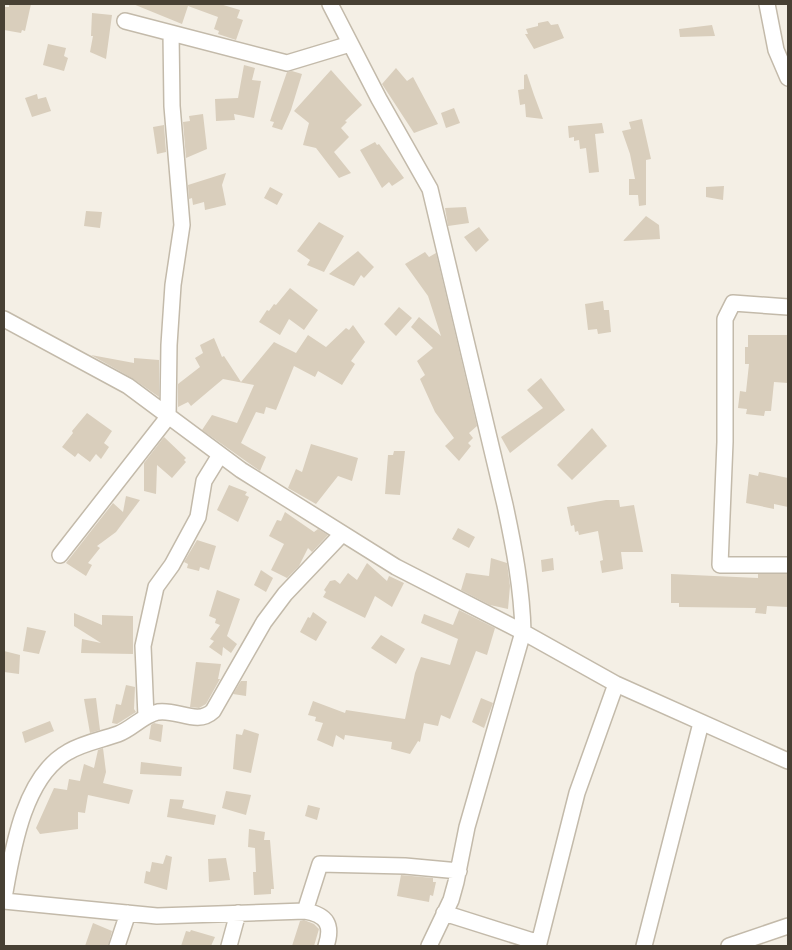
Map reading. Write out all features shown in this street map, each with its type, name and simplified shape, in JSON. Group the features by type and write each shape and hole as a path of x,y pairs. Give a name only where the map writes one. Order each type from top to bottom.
{"street":[{"path":"330,4 430,189 505,505 515,554 524,632 467,827 459,871 444,913 429,946"},
{"path":"767,4 779,62 788,78"},
{"path":"125,20 287,63 350,44"},
{"path":"60,555 168,417 168,345 173,285 182,225 172,106 171,33"},
{"path":"788,307 733,303 725,320 725,442 720,565 788,565"},
{"path":"4,319 128,386 220,455 396,567 524,632 616,684 788,760"},
{"path":"146,717 143,646 156,587 172,565 198,518 204,482 220,455"},
{"path":"326,946 330,932 325,919 315,912 305,910 157,916 4,900 12,852 23,815 37,785 50,766 67,752 87,743 121,733 146,717 158,712 206,718 213,712 264,622 285,594 342,534"},
{"path":"444,913 538,944 577,794 616,684"},
{"path":"644,946 701,723"},
{"path":"305,910 320,864 405,866 459,871"},
{"path":"117,946 128,912"},
{"path":"229,946 238,913"},
{"path":"729,946 788,926"}],"building":[{"path":"9,4 31,4 25,31 22,30 21,33 4,30 4,7 9,7"},
{"path":"133,4 220,4 240,10 237,18 243,20 236,40 218,34 219,31 214,29 218,17 188,6 182,24"},
{"path":"92,13 112,15 106,59 90,52 93,36 91,36"},
{"path":"548,21 551,25 558,24 564,38 534,49 525,34 528,34 526,29 538,26 538,23"},
{"path":"712,25 715,36 680,37 679,29"},
{"path":"48,44 66,48 64,56 68,58 64,71 43,65"},
{"path":"244,65 255,68 252,80 261,81 254,118 234,114 235,120 216,121 215,99 238,98"},
{"path":"396,68 407,81 413,77 438,124 414,133 382,84"},
{"path":"331,70 362,105 345,121 347,122 341,128 349,137 334,152 351,173 339,178 316,148 303,145 309,123 294,111"},
{"path":"292,71 302,74 291,110 282,130 272,127 274,122 270,121 287,72"},
{"path":"527,74 543,119 526,117 525,104 520,105 518,90 524,89 524,75"},
{"path":"37,94 38,99 46,97 51,111 32,117 25,98"},
{"path":"454,108 460,123 446,128 441,113"},
{"path":"203,114 207,149 186,158 183,122 190,121 189,116"},
{"path":"642,119 651,159 646,160 646,205 639,206 638,195 629,195 629,179 635,179 630,154 622,131 631,129 629,122"},
{"path":"602,123 604,133 595,134 599,172 589,173 586,148 580,149 579,140 574,141 574,137 569,138 568,126"},
{"path":"164,125 166,152 157,154 153,127"},
{"path":"375,142 377,145 379,144 404,178 392,186 389,182 382,188 360,150"},
{"path":"226,173 222,185 226,205 205,210 204,202 193,205 192,198 189,199 188,185"},
{"path":"724,186 723,200 706,197 706,187"},
{"path":"270,187 283,194 277,205 264,198"},
{"path":"466,207 469,223 448,226 445,208"},
{"path":"86,211 102,212 100,228 84,226"},
{"path":"646,216 659,225 660,239 623,241"},
{"path":"319,222 344,236 324,272 307,265 310,260 297,251"},
{"path":"479,227 489,240 476,252 464,237"},
{"path":"358,251 374,267 364,278 361,275 354,286 329,274"},
{"path":"425,252 429,257 436,253 477,426 469,433 473,438 468,443 471,446 459,461 445,446 454,438 435,412 420,379 425,375 417,361 433,348 411,327 419,317 441,336 428,296 405,264"},
{"path":"290,288 318,310 304,330 289,319 280,335 259,322 267,310 269,311 274,304 276,305"},
{"path":"603,301 604,310 609,310 611,332 598,334 597,329 588,330 585,304"},
{"path":"399,307 412,318 396,336 384,324"},
{"path":"353,325 365,342 351,361 355,364 342,385 318,371 315,377 294,366 276,410 266,407 264,414 256,412 241,443 266,457 260,471 202,430 212,415 237,423 254,385 223,379 191,406 188,402 178,407 178,384 200,367 195,358 203,353 200,345 214,338 222,357 224,356 241,382 274,342 296,353 308,335 326,347 346,328 349,330"},
{"path":"748,335 788,335 788,383 774,382 771,411 765,411 764,416 746,414 747,409 738,408 740,391 746,392 749,364 745,364 745,347 748,347"},
{"path":"91,355 134,363 134,358 159,360 159,397 132,378"},
{"path":"541,378 565,410 510,453 501,437 543,408 527,390"},
{"path":"87,413 112,431 104,443 109,447 101,459 96,454 90,462 78,453 75,457 62,447"},
{"path":"592,428 607,446 572,480 557,465"},
{"path":"164,437 186,458 184,460 186,462 172,478 157,465 156,494 144,491 144,463"},
{"path":"311,444 358,458 352,481 338,476 316,504 288,488 296,469 302,472"},
{"path":"394,451 405,451 400,495 385,494 388,455 393,455"},
{"path":"759,472 788,478 788,507 774,504 774,509 746,503 749,474 758,476"},
{"path":"229,485 247,492 245,495 249,497 238,522 217,510"},
{"path":"126,496 140,500 116,532 97,546 100,548 88,563 92,565 86,576 66,563 113,503 123,512"},
{"path":"606,500 619,500 620,507 634,505 643,552 621,552 623,569 602,573 600,561 603,560 598,531 579,535 578,531 575,532 574,525 571,526 567,507"},
{"path":"285,512 314,532 318,529 328,535 312,552 308,548 299,566 287,578 271,570 284,544 269,536 277,520 281,521"},
{"path":"458,528 475,537 469,548 452,539"},
{"path":"197,540 216,546 209,570 200,567 199,571 187,568 188,564 184,562"},
{"path":"491,558 507,563 510,586 508,609 490,605 461,590 466,573 489,576"},
{"path":"553,558 554,570 542,572 541,560"},
{"path":"367,563 387,581 389,576 404,583 392,607 375,596 365,618 323,597 326,592 324,590 330,581 335,580 340,584 348,573 357,580"},
{"path":"261,570 273,578 266,592 254,585"},
{"path":"671,574 758,578 758,574 787,574 788,607 767,606 766,614 755,613 756,608 679,607 679,603 671,603"},
{"path":"217,590 240,599 227,636 237,644 231,653 223,647 222,656 209,647 214,641 210,639 220,625 215,623 216,619 209,616"},
{"path":"459,610 495,628 487,655 476,651 450,719 441,715 438,726 424,723 420,742 418,741 410,754 391,749 392,742 345,735 344,740 336,735 333,747 317,740 323,723 315,721 316,717 308,715 313,701 345,713 346,710 405,719 415,673 421,657 450,665 458,639 421,623 424,614 453,625"},
{"path":"313,612 327,622 316,641 300,632"},
{"path":"74,613 102,625 102,615 133,616 133,654 81,653 82,639 101,643 74,626"},
{"path":"27,627 46,631 39,654 23,651"},
{"path":"381,635 405,649 396,664 371,648"},
{"path":"4,651 20,655 19,674 4,672"},
{"path":"196,662 221,664 218,679 220,679 206,704 199,708 190,707"},
{"path":"241,681 247,681 246,696 233,694"},
{"path":"126,685 135,687 134,709 136,712 117,724 112,723 116,704 121,705"},
{"path":"96,698 100,730 90,733 84,699"},
{"path":"481,698 493,703 484,728 472,722"},
{"path":"50,721 54,731 25,743 22,732"},
{"path":"154,723 163,725 161,742 149,739 151,725"},
{"path":"244,729 259,734 251,773 233,769 236,734 242,735"},
{"path":"103,748 106,772 103,783 133,790 129,804 88,795 85,813 78,812 78,829 40,834 36,828 54,788 67,790 69,779 80,781 84,764 94,768 98,750"},
{"path":"141,762 182,767 181,776 140,774"},
{"path":"226,791 251,795 246,815 222,808"},
{"path":"170,799 184,800 182,808 216,815 214,825 167,817"},
{"path":"308,805 320,808 317,820 305,816"},
{"path":"249,829 265,832 264,840 270,840 274,889 271,889 271,894 254,895 253,872 256,872 255,848 248,847"},
{"path":"166,855 172,857 167,890 144,883 146,871 150,872 152,862 163,864"},
{"path":"226,858 230,880 209,882 208,859"},
{"path":"401,875 433,878 433,882 436,882 433,896 430,895 429,902 397,896"},
{"path":"304,920 314,924 319,929 314,946 292,946 300,921"},
{"path":"93,923 112,931 108,946 85,946"},
{"path":"191,930 215,937 211,946 181,946 186,931 190,932"}]}
